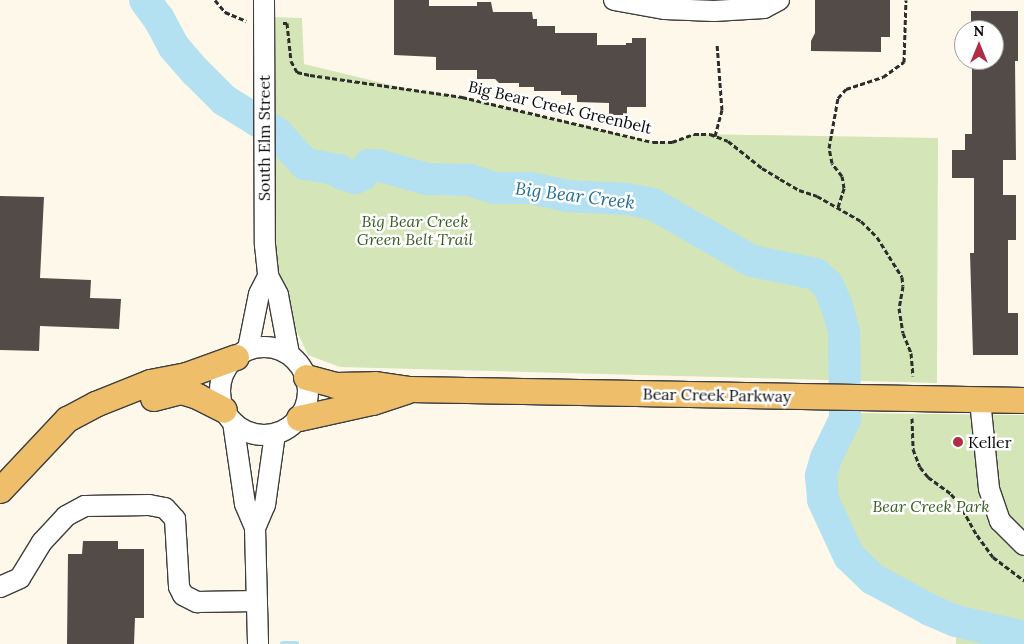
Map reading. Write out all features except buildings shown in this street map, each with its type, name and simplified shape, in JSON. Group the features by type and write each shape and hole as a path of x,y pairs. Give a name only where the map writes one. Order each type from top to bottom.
{"main road":[{"path":"0,490 67,419 95,404 150,382 186,374 242,353"},
{"name":"Bear Creek Parkway","path":"306,377 335,385 374,384 410,389 912,400 1024,400"},
{"name":"Bear Creek Parkway","path":"299,418 372,402 410,389"},
{"path":"51,438 75,433 136,402 181,391 197,396 228,416"}],"street":[{"name":"South Elm Street","path":"264,0 263,167 265,245 268,276 278,295 289,354"},
{"path":"614,0 665,9 742,10 764,8 779,0"},
{"name":"South Elm Street","path":"242,353 259,294 268,276"},
{"path":"228,416 252,433 274,434 288,428 299,418 306,405 308,391 306,377 300,364 289,354 276,348 262,346 242,353 226,368 221,381 220,396 228,416 245,504 255,528 258,644"},
{"path":"980,400 989,488 1000,521 1024,544"},
{"path":"255,528 265,505 274,434"},
{"path":"0,587 20,578 42,542 66,516 85,506 149,505 165,508 175,519 179,587 183,595 197,602 257,601"}],"path":[{"path":"215,0 225,12 249,22"},
{"path":"838,207 844,188 842,176 832,163 829,148 838,98 846,89 883,77 904,62 906,0"},
{"name":"Big Bear Creek Greenbelt","path":"278,23 287,23 291,61 297,72 462,97 653,142 672,142 694,134 715,136 728,141 762,168 780,179 838,207 869,227 902,277 903,286 899,308 903,333 911,353 912,449 920,467 928,477 951,494 993,557 1024,580"},
{"path":"715,136 722,110 717,44"}],"green space":[{"name":"Big Bear Creek Green Belt Trail","path":"270,17 302,18 304,64 399,87 462,97 653,142 672,142 694,134 938,138 937,383 340,367 308,355 291,319 270,235"},
{"name":"Bear Creek Park","path":"850,413 1024,415 1024,644 956,644 956,621 930,610 873,579 849,556 823,500 821,476 826,458"}],"waterway":[{"name":"Big Bear Creek","path":"145,0 159,19 174,47 196,72 224,100 277,133 305,164 339,170 342,174 355,178 362,175 369,165 377,165 427,179 470,180 494,188 530,188 567,196 627,199 652,204 752,261 816,274 828,285 837,306 844,332 845,419 826,458 821,476 823,500 849,556 873,579 930,610 956,621 1024,637"},
{"path":"283,644 296,644"}],"place":[{"name":"Keller","path":"958,442"}]}
